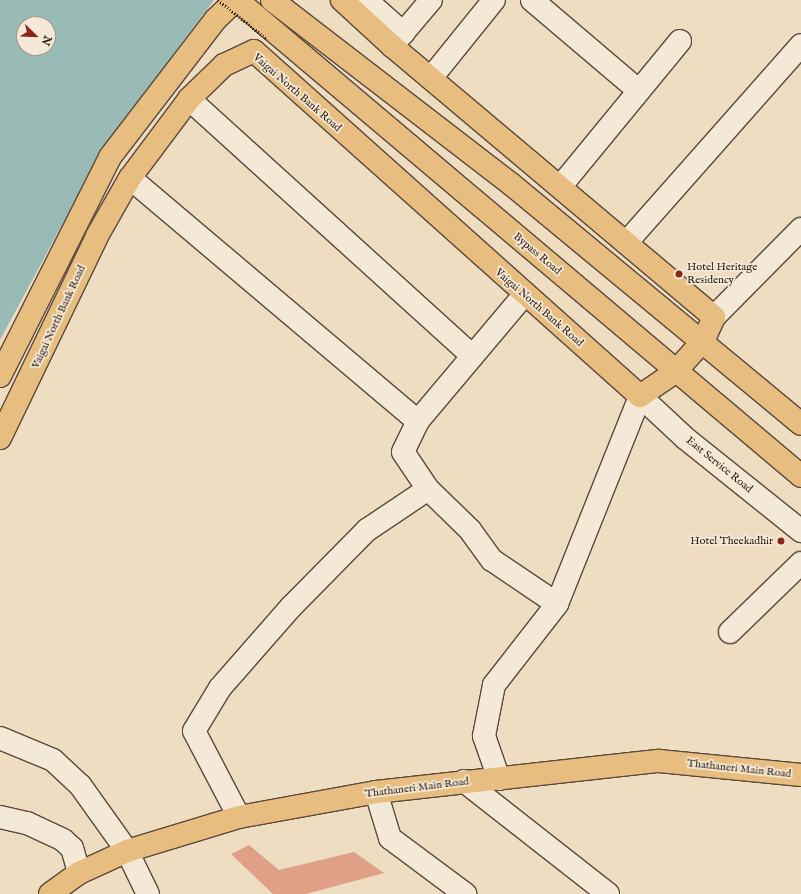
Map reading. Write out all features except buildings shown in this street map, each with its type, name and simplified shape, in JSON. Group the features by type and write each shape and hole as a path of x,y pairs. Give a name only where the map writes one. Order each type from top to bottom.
{"main road":[{"name":"Bypass Road","path":"237,0 271,35 801,476"},
{"path":"0,376 110,157 215,20 237,0"},
{"path":"342,0 397,40 431,78 714,318 703,341 675,372 640,396"},
{"path":"280,6 511,184 703,341 801,424"},
{"name":"Vaigai North Bank Road","path":"0,438 97,236 130,178 189,99 224,65 254,52 524,295 640,396"},
{"name":"Thathaneri Main Road","path":"50,894 79,873 128,851 239,817 376,792 464,781 499,779 659,761 801,775"}],"street":[{"path":"366,0 397,40 431,0"},
{"path":"431,78 494,0"},
{"path":"532,0 638,91"},
{"path":"560,187 680,41"},
{"path":"626,243 801,45"},
{"path":"189,99 472,356"},
{"path":"130,178 418,421"},
{"path":"714,318 801,229"},
{"path":"524,295 418,421 403,452 428,489 470,530 492,560 557,604"},
{"path":"499,779 484,736 494,685 557,604 640,396"},
{"name":"East Service Road","path":"640,396 685,438 801,531"},
{"path":"239,817 194,730 220,688 291,607 367,530 428,489"},
{"path":"730,632 801,563"},
{"path":"0,738 54,760 80,785 128,851 148,894"},
{"path":"464,781 608,894"},
{"path":"376,792 390,838 465,894"},
{"path":"0,816 26,823 63,840 72,848 79,873"}],"path":[{"path":"218,0 271,35"}],"water":[{"path":"0,0 214,0 104,147 0,340"}],"place":[{"name":"Hotel Heritage Residency","path":"679,274"},
{"name":"Hotel Theekadhir","path":"781,541"}]}
